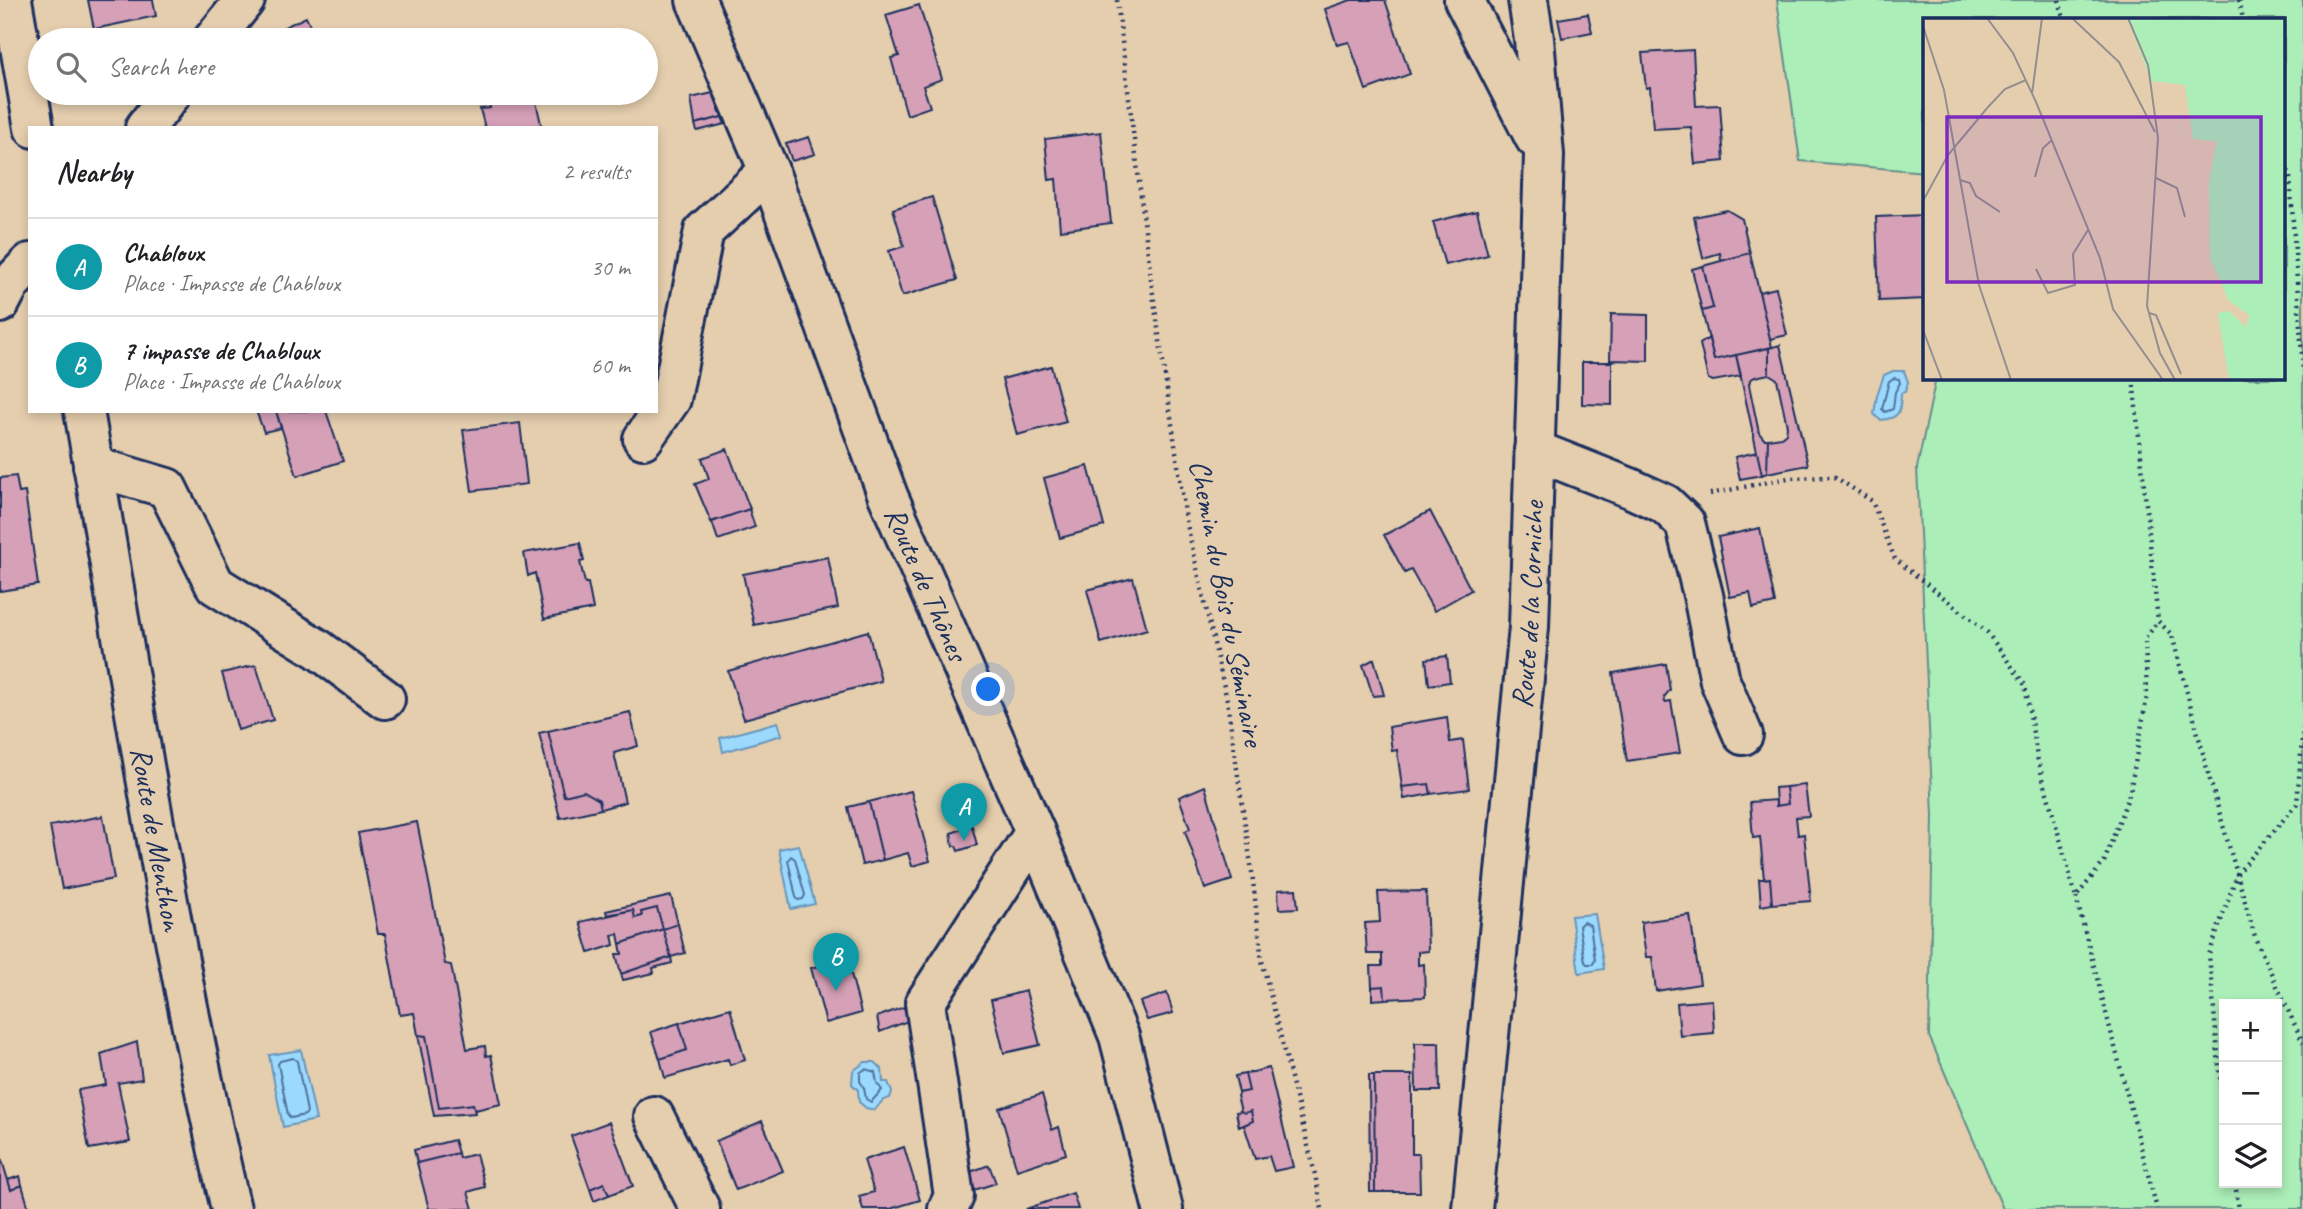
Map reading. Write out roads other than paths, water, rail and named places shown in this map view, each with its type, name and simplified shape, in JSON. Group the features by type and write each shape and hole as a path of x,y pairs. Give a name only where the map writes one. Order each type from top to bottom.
{"street":[{"path":"12,0 28,93"},
{"path":"222,28 244,0"},
{"name":"Route de Thônes","path":"696,0 769,171 888,496 1035,832 1119,1036 1163,1209"},
{"path":"1464,0 1544,155"},
{"name":"Route de la Corniche","path":"1472,1209 1529,627 1544,155 1528,0"},
{"path":"30,105 34,126"},
{"path":"147,126 163,105"},
{"path":"643,439 671,399 704,231 769,171"},
{"path":"0,303 10,284 28,265"},
{"name":"Route de Menthon","path":"84,413 180,966 205,1097 231,1209"},
{"path":"1535,450 1665,504 1685,523 1720,681 1743,735"},
{"path":"93,466 167,488 215,585 318,649 386,699"},
{"path":"948,1209 954,1196 925,1003 1035,832"},
{"path":"654,1116 700,1209"}],"water":[{"path":"1893,371 1904,371 1908,382 1905,392 1901,393 1896,416 1880,420 1874,414 1877,395 1884,375"},
{"path":"778,722 782,735 723,752 720,738"},
{"path":"799,845 815,904 791,909 779,849"},
{"path":"1595,914 1604,969 1579,973 1571,916"},
{"path":"301,1050 316,1120 283,1127 269,1055"},
{"path":"865,1062 875,1062 882,1069 883,1082 888,1082 892,1092 890,1098 883,1100 875,1110 866,1108 859,1102 858,1090 852,1084 853,1071"}],"place":[{"name":"Chabloux","path":"964,841"},
{"name":"7 impasse de Chabloux","path":"836,991"}]}
